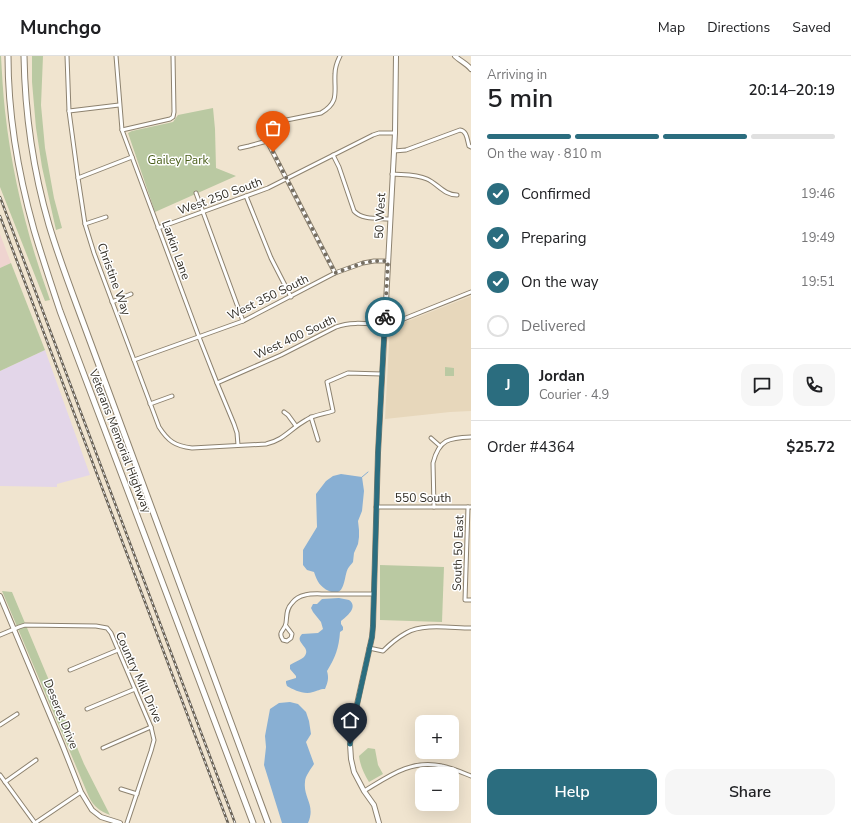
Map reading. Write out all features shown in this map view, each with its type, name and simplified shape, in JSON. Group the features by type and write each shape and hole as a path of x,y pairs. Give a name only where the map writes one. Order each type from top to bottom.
{"highway":[{"name":"Veterans Memorial Highway","path":"8,56 8,81 13,128 21,178 34,230 60,311 253,823"},
{"name":"Veterans Memorial Highway","path":"25,56 24,75 28,123 36,174 49,225 76,306 268,823"}],"street":[{"name":"Christine Way","path":"67,56 69,111 85,224 94,254 150,404 159,427 168,440 183,447 192,448 266,444 273,442 286,435 308,418 333,411 327,382 348,372 382,374"},
{"name":"Larkin Lane","path":"116,56 122,130 199,337 234,424 237,433 238,446"},
{"path":"122,130 173,117 173,56"},
{"path":"335,273 267,141 262,125 321,113 328,109 335,98 336,64 340,56"},
{"name":"50 West","path":"379,823 374,805 364,791 354,772 351,760 350,744 373,626 376,507 384,325 395,133 396,56"},
{"path":"455,56 471,69"},
{"path":"463,56 466,64"},
{"path":"69,111 119,105"},
{"path":"394,150 406,150 460,130 466,133 469,146 471,147"},
{"name":"West 250 South","path":"158,228 268,188 372,134 395,133"},
{"path":"240,148 267,141"},
{"path":"333,155 354,211 357,215 363,217 390,219"},
{"path":"78,178 132,157"},
{"path":"392,174 414,175 425,178 448,194 457,195"},
{"path":"431,181 434,176"},
{"path":"196,194 244,321"},
{"path":"246,196 272,258 291,297"},
{"path":"85,224 106,217"},
{"name":"West 350 South","path":"134,360 244,321 335,273 363,263 388,261"},
{"path":"385,320 400,320 471,292"},
{"path":"112,302 131,294"},
{"name":"West 400 South","path":"217,383 281,355 344,324 384,325"},
{"path":"150,404 172,396"},
{"path":"284,412 296,426"},
{"path":"312,417 318,440"},
{"path":"434,507 433,463 435,455 444,442 452,438 471,437"},
{"path":"431,438 440,446"},
{"name":"550 South","path":"376,507 470,507"},
{"name":"South 50 East","path":"470,507 469,550 465,600 471,600"},
{"path":"286,626 280,633 280,636 282,640 287,641 291,638 292,634 286,626 286,614 291,604 296,599 305,595 374,594"},
{"name":"Deseret Drive","path":"0,596 81,792 92,810 101,817 120,823"},
{"name":"Country Mill Drive","path":"14,629 25,625 96,626 107,628 113,638 151,727 154,740 127,823"},
{"path":"369,648 383,650 406,633 421,628 471,628"},
{"path":"0,635 14,629"},
{"path":"70,670 118,650"},
{"path":"87,709 135,689"},
{"path":"0,725 17,714"},
{"path":"103,748 151,727"},
{"path":"5,782 36,760"},
{"path":"364,791 397,771 417,765 440,765 471,776"},
{"path":"0,775 35,823 81,792"},
{"path":"121,788 137,794"}],"shaded area":[{"path":"0,234 11,263 0,268"},
{"path":"471,296 471,411 385,419 390,325 400,324"},
{"path":"45,350 90,475 57,484 57,487 0,486 0,371"}],"green space":[{"path":"0,56 5,111 12,159 28,230 50,300 45,301 0,187"},
{"path":"32,56 43,56 41,105 45,148 54,198 62,228 56,230 42,167 36,128 32,82"},
{"name":"Gailey Park","path":"213,108 216,168 236,176 155,212 128,133 173,122 178,115"},
{"path":"11,263 45,350 0,371 0,268"},
{"path":"445,367 454,368 454,376 445,376"},
{"path":"380,565 444,567 442,622 380,620"},
{"path":"2,591 12,592 84,764 110,815 98,808 89,797"},
{"path":"368,748 375,749 378,765 383,774 369,782 362,769 359,756"}],"water":[{"path":"341,474 362,477 364,491 362,511 358,521 358,544 354,553 353,562 347,570 342,589 335,593 323,588 314,572 307,570 303,565 303,550 317,527 316,494 326,481 333,476"},
{"path":"339,598 349,600 353,606 351,612 341,621 343,630 340,632 336,653 327,671 328,680 325,689 306,693 287,686 286,681 296,678 290,669 290,665 303,658 306,654 306,650 301,643 300,637 302,634 318,633 323,629 321,622 311,608 313,604 317,604 322,599"},
{"path":"290,702 298,704 306,712 311,734 306,742 314,764 305,780 305,788 311,811 308,823 282,823 264,765 266,747 265,736 270,709 279,703"}],"waterway":[{"path":"362,477 368,472"}],"railway":[{"path":"0,197 235,823"},
{"path":"0,216 228,823"}],"way so far":[{"path":"273,152 335,273 363,263 388,261 385,317"}],"route":[{"path":"350,744 373,626 379,414 385,317"}]}
